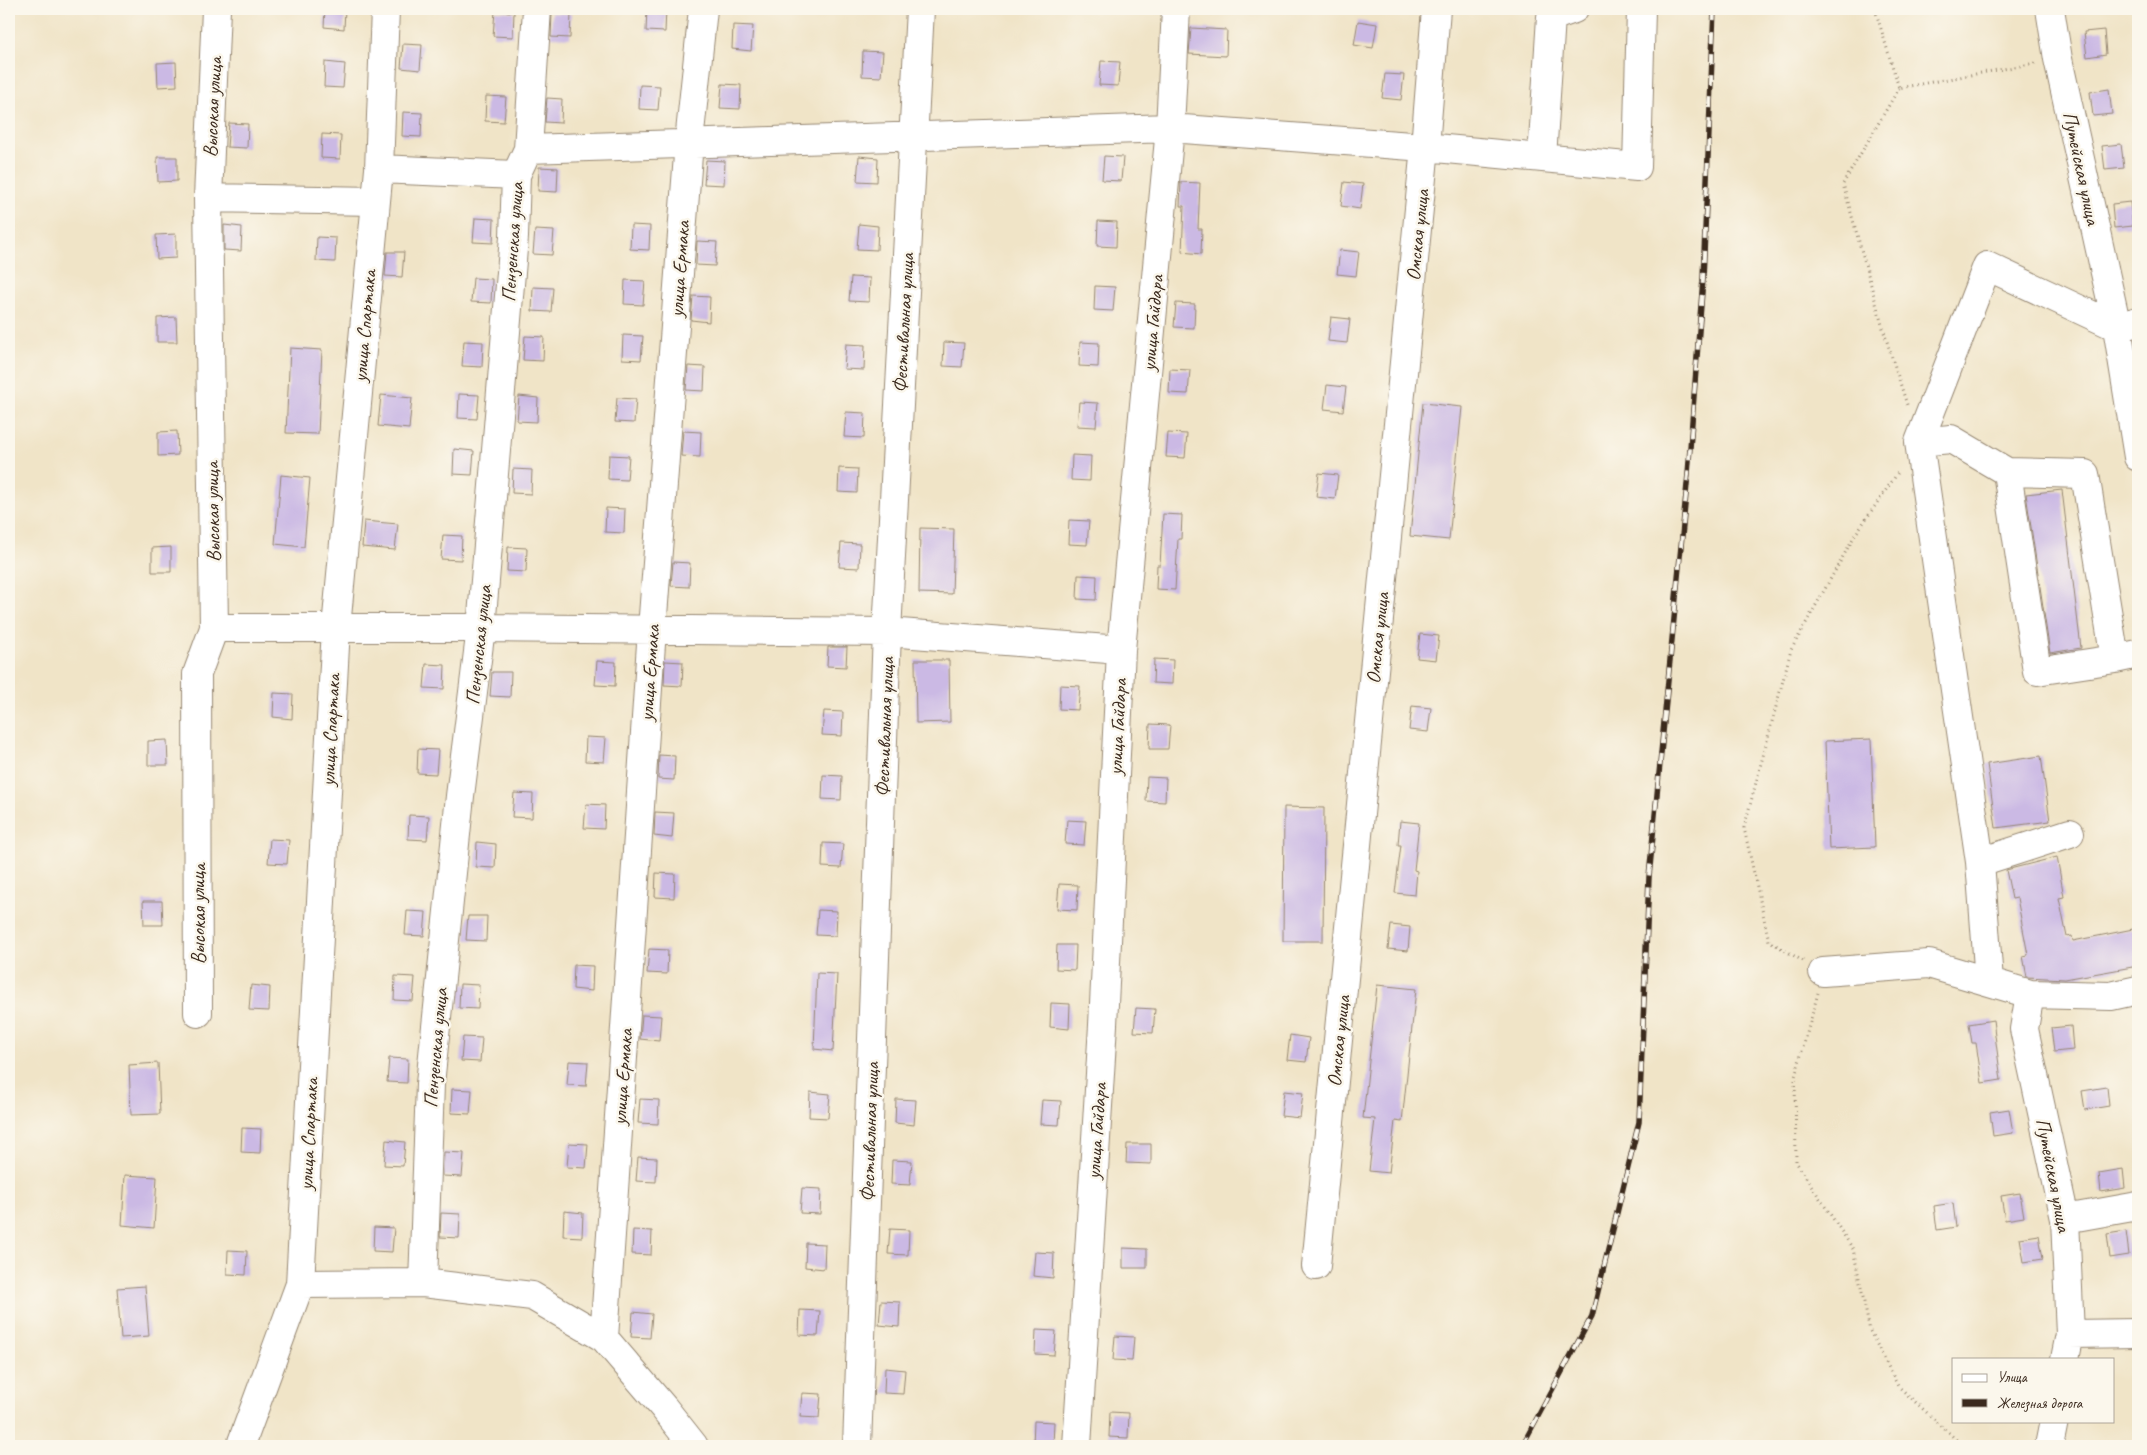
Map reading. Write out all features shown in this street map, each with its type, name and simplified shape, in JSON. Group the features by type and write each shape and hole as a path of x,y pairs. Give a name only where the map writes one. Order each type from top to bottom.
{"street":[{"name":"Высокая улица","path":"198,1013 197,674 214,628 208,198 216,9"},
{"name":"улица Спартака","path":"242,1442 300,1284 336,628 379,169 385,9"},
{"name":"Пензенская улица","path":"422,1284 430,1084 460,796 481,628 514,237 516,175 528,149 537,9"},
{"name":"улица Ермака","path":"604,1338 652,630 689,142 703,9"},
{"name":"Фестивальная улица","path":"857,1446 887,632 920,9"},
{"name":"улица Гайдара","path":"1077,1446 1103,1025 1121,650 1170,128 1176,9"},
{"name":"Омская улица","path":"1316,1266 1425,147 1436,9"},
{"path":"1542,158 1551,17 1574,9"},
{"path":"528,149 689,142 1170,128 1425,147 1637,167 1641,9"},
{"name":"Путейская улица","path":"2050,9 2058,59 2127,324 2138,458"},
{"path":"379,169 516,175"},
{"path":"208,198 376,200"},
{"path":"1989,981 1980,862 1919,442 1987,266 2127,324"},
{"path":"1919,442 1951,439 2007,472 2085,474 2127,657 2037,672 2007,472"},
{"path":"214,628 481,628 887,632 1121,650"},
{"path":"1980,862 2070,833"},
{"path":"1823,972 1929,964 2030,994 2111,996 2138,990"},
{"name":"Путейская улица","path":"2030,994 2024,1029 2065,1219 2067,1346"},
{"path":"2065,1219 2138,1206"},
{"path":"300,1284 422,1284 532,1296 604,1338 694,1446"},
{"path":"2067,1346 2138,1333"},
{"path":"2049,1446 2054,1422"}],"path":[{"path":"1875,9 1900,88 1843,184 1884,332 1919,442 1855,535 1792,650 1744,828 1769,941 1823,972 1795,1077 1796,1162 1853,1249 1870,1331 1898,1386 1963,1446"},
{"path":"1900,88 2058,59"}],"building":[{"path":"325,9 345,9 344,29 324,27"},
{"path":"647,9 666,9 665,32 646,31"},
{"path":"495,11 514,12 513,37 493,36"},
{"path":"552,13 571,14 570,38 551,37"},
{"path":"1358,21 1377,24 1373,48 1354,45"},
{"path":"733,25 753,26 751,51 732,49"},
{"path":"1191,28 1227,30 1226,56 1189,54"},
{"path":"2104,30 2106,54 2087,57 2084,32"},
{"path":"403,44 422,45 420,70 401,68"},
{"path":"863,51 883,52 881,77 862,76"},
{"path":"1101,61 1120,62 1118,86 1099,85"},
{"path":"176,62 177,86 158,87 157,63"},
{"path":"325,62 345,64 343,88 324,87"},
{"path":"1385,74 1404,75 1401,100 1382,98"},
{"path":"722,84 741,85 740,109 720,108"},
{"path":"640,85 660,86 658,110 639,109"},
{"path":"2109,89 2112,114 2093,116 2090,92"},
{"path":"486,96 506,97 504,122 485,121"},
{"path":"547,98 562,99 561,123 545,122"},
{"path":"403,112 422,113 421,137 402,136"},
{"path":"229,123 248,124 247,148 227,147"},
{"path":"322,134 341,135 340,159 321,158"},
{"path":"2121,144 2124,168 2105,170 2102,146"},
{"path":"859,156 878,158 877,182 857,181"},
{"path":"1104,156 1123,157 1121,181 1102,180"},
{"path":"157,157 177,157 177,181 158,182"},
{"path":"706,160 725,161 724,185 704,184"},
{"path":"539,167 558,168 557,192 538,191"},
{"path":"1181,182 1200,183 1198,229 1202,229 1201,254 1182,252 1184,206 1180,206"},
{"path":"1344,182 1363,184 1360,209 1341,206"},
{"path":"2130,202 2133,226 2114,228 2112,204"},
{"path":"475,218 494,219 493,243 473,242"},
{"path":"1098,221 1117,222 1116,247 1097,246"},
{"path":"859,224 878,226 877,250 857,249"},
{"path":"224,225 242,227 241,251 224,250"},
{"path":"631,225 650,226 649,250 630,249"},
{"path":"535,230 554,231 552,255 533,254"},
{"path":"176,234 176,258 157,259 156,235"},
{"path":"317,237 336,238 335,262 316,261"},
{"path":"697,241 717,242 715,266 696,265"},
{"path":"1340,250 1359,252 1356,276 1337,274"},
{"path":"387,252 404,252 402,277 385,276"},
{"path":"851,277 870,278 869,302 849,301"},
{"path":"473,278 492,279 491,303 471,302"},
{"path":"625,280 645,281 643,305 624,304"},
{"path":"1095,286 1115,287 1113,311 1094,310"},
{"path":"533,287 553,288 551,312 532,311"},
{"path":"693,296 710,297 709,322 691,320"},
{"path":"1176,303 1195,304 1194,328 1174,327"},
{"path":"176,317 177,342 157,342 157,318"},
{"path":"1331,317 1350,319 1347,343 1328,341"},
{"path":"623,335 643,336 641,360 622,359"},
{"path":"525,336 544,337 543,361 523,360"},
{"path":"464,341 483,342 482,367 462,366"},
{"path":"944,342 964,343 962,367 943,366"},
{"path":"1080,342 1099,343 1098,367 1079,366"},
{"path":"846,344 865,345 864,370 844,369"},
{"path":"290,348 322,350 318,434 286,433"},
{"path":"688,366 705,367 704,391 686,390"},
{"path":"1170,369 1190,370 1188,394 1169,393"},
{"path":"1327,385 1346,387 1343,411 1324,409"},
{"path":"459,394 479,395 477,419 458,418"},
{"path":"381,395 412,398 409,429 378,426"},
{"path":"519,396 538,398 537,422 517,421"},
{"path":"617,398 636,399 634,423 615,422"},
{"path":"1079,402 1098,403 1096,427 1077,426"},
{"path":"1423,403 1462,407 1449,540 1410,536"},
{"path":"846,412 865,413 864,438 844,437"},
{"path":"177,431 178,455 158,456 158,432"},
{"path":"683,431 701,432 700,457 681,456"},
{"path":"1168,433 1187,434 1185,458 1166,457"},
{"path":"454,449 474,451 472,475 453,474"},
{"path":"609,455 629,456 627,480 608,479"},
{"path":"1072,455 1091,456 1090,481 1071,480"},
{"path":"839,468 858,469 857,493 838,492"},
{"path":"513,469 532,470 531,494 512,493"},
{"path":"1319,473 1338,475 1335,499 1316,497"},
{"path":"281,475 310,478 304,547 275,544"},
{"path":"2062,490 2081,648 2050,653 2026,494"},
{"path":"606,508 625,509 624,533 605,532"},
{"path":"1163,514 1182,515 1181,539 1178,539 1175,590 1156,589 1157,565 1160,565"},
{"path":"1069,520 1089,521 1087,545 1068,544"},
{"path":"364,521 398,524 395,550 362,547"},
{"path":"920,528 954,529 952,594 919,593"},
{"path":"443,535 462,536 461,560 441,559"},
{"path":"841,543 860,544 859,568 839,567"},
{"path":"171,547 171,572 152,572 152,548"},
{"path":"508,547 527,548 526,572 507,571"},
{"path":"673,562 690,563 689,587 671,586"},
{"path":"1078,575 1097,576 1096,600 1077,599"},
{"path":"1420,634 1439,636 1436,660 1417,658"},
{"path":"828,647 847,647 846,667 827,666"},
{"path":"1154,659 1173,660 1172,684 1153,683"},
{"path":"915,660 949,660 950,722 916,723"},
{"path":"597,661 616,662 615,686 595,685"},
{"path":"665,661 683,662 682,686 664,685"},
{"path":"426,664 445,665 444,689 424,688"},
{"path":"492,672 511,672 510,697 490,696"},
{"path":"1060,685 1080,686 1078,710 1059,709"},
{"path":"274,693 293,694 292,719 273,717"},
{"path":"1412,706 1431,708 1428,732 1409,730"},
{"path":"824,711 843,712 842,736 822,735"},
{"path":"1150,724 1170,725 1168,749 1149,749"},
{"path":"586,737 606,738 604,762 585,761"},
{"path":"1871,739 1875,847 1829,849 1825,741"},
{"path":"167,740 168,765 148,765 148,741"},
{"path":"418,749 438,750 436,774 417,773"},
{"path":"659,755 675,756 674,780 658,779"},
{"path":"2041,756 2050,821 1996,828 1987,764"},
{"path":"823,775 842,776 841,800 822,799"},
{"path":"1147,777 1166,778 1165,802 1146,801"},
{"path":"514,793 533,794 532,818 512,817"},
{"path":"586,804 605,805 604,829 584,828"},
{"path":"1284,807 1324,808 1323,941 1283,941"},
{"path":"655,812 674,813 672,838 654,836"},
{"path":"409,815 429,816 427,840 408,839"},
{"path":"1067,820 1086,821 1084,845 1065,844"},
{"path":"1400,821 1419,823 1414,870 1417,871 1415,895 1395,893 1401,845 1398,845"},
{"path":"270,839 289,840 287,864 268,863"},
{"path":"477,842 496,844 495,868 476,867"},
{"path":"823,843 843,844 841,868 822,867"},
{"path":"2057,857 2064,897 2059,898 2067,937 2072,936 2073,941 2138,928 2138,966 2065,979 2027,977 2023,956 2028,955 2017,898 2012,899 2006,870"},
{"path":"656,873 675,874 674,898 655,897"},
{"path":"1059,884 1078,885 1077,910 1057,909"},
{"path":"143,901 162,901 163,925 144,925"},
{"path":"818,910 837,911 836,936 816,935"},
{"path":"407,911 426,912 424,936 405,935"},
{"path":"468,916 487,916 486,941 466,940"},
{"path":"1391,925 1410,927 1408,951 1388,949"},
{"path":"1057,945 1076,945 1075,970 1056,969"},
{"path":"649,949 668,950 667,974 647,973"},
{"path":"574,965 593,966 592,991 573,989"},
{"path":"817,973 837,974 833,1051 814,1049"},
{"path":"395,976 415,977 413,1001 394,1000"},
{"path":"460,984 479,985 478,1009 459,1008"},
{"path":"251,985 270,987 269,1011 249,1010"},
{"path":"1377,985 1416,989 1402,1122 1395,1121 1389,1173 1369,1171 1375,1119 1363,1118"},
{"path":"1051,1003 1070,1004 1069,1029 1050,1027"},
{"path":"1136,1008 1155,1009 1153,1033 1134,1032"},
{"path":"642,1015 661,1016 659,1041 640,1039"},
{"path":"1993,1020 2001,1080 1982,1083 1976,1043 1972,1043 1969,1024"},
{"path":"2071,1026 2073,1050 2054,1052 2051,1028"},
{"path":"1290,1035 1309,1038 1306,1062 1287,1060"},
{"path":"463,1037 482,1038 480,1062 461,1061"},
{"path":"389,1058 408,1059 407,1083 387,1082"},
{"path":"569,1061 588,1062 586,1086 567,1085"},
{"path":"158,1063 160,1114 131,1115 129,1065"},
{"path":"2107,1087 2109,1106 2085,1110 2082,1091"},
{"path":"452,1089 472,1090 470,1114 451,1113"},
{"path":"1284,1091 1303,1093 1300,1118 1281,1116"},
{"path":"810,1092 830,1094 828,1118 809,1117"},
{"path":"640,1099 659,1100 658,1124 638,1123"},
{"path":"896,1099 916,1100 914,1125 895,1123"},
{"path":"1042,1100 1061,1101 1059,1125 1040,1124"},
{"path":"2009,1109 2013,1133 1993,1136 1990,1112"},
{"path":"242,1128 261,1129 260,1153 241,1152"},
{"path":"386,1140 405,1142 403,1166 384,1165"},
{"path":"569,1143 588,1144 586,1168 567,1167"},
{"path":"1127,1144 1151,1144 1151,1164 1126,1163"},
{"path":"444,1152 464,1153 462,1177 443,1176"},
{"path":"638,1157 657,1158 656,1182 636,1181"},
{"path":"892,1160 912,1161 910,1185 891,1184"},
{"path":"2123,1169 2125,1188 2101,1192 2099,1173"},
{"path":"125,1175 157,1177 154,1228 122,1225"},
{"path":"802,1188 821,1189 820,1214 800,1213"},
{"path":"2020,1193 2024,1217 2005,1220 2001,1196"},
{"path":"1953,1203 1956,1227 1937,1230 1934,1206"},
{"path":"564,1211 583,1213 582,1237 563,1236"},
{"path":"441,1213 460,1214 459,1238 440,1237"},
{"path":"374,1227 394,1228 392,1252 373,1251"},
{"path":"890,1229 909,1230 908,1255 888,1254"},
{"path":"633,1230 652,1231 651,1255 632,1254"},
{"path":"2126,1231 2129,1255 2110,1258 2107,1234"},
{"path":"2039,1235 2043,1259 2024,1262 2020,1238"},
{"path":"806,1243 825,1244 824,1269 805,1267"},
{"path":"1123,1248 1147,1249 1147,1268 1123,1268"},
{"path":"228,1250 247,1251 246,1275 227,1274"},
{"path":"1035,1252 1054,1253 1053,1278 1033,1276"},
{"path":"145,1286 149,1336 121,1338 117,1288"},
{"path":"881,1301 900,1302 899,1327 879,1325"},
{"path":"800,1310 820,1311 818,1336 799,1335"},
{"path":"633,1312 652,1314 650,1338 631,1337"},
{"path":"1036,1330 1056,1331 1054,1355 1035,1354"},
{"path":"1115,1336 1134,1337 1132,1361 1113,1360"},
{"path":"885,1368 905,1370 903,1394 884,1393"},
{"path":"802,1393 821,1394 819,1418 800,1417"},
{"path":"1110,1412 1129,1413 1128,1438 1109,1437"},
{"path":"1034,1421 1054,1422 1053,1446 1033,1445"}],"railway":[{"path":"1522,1446 1592,1316 1639,1122 1649,877 1688,474 1703,279 1714,9"}]}
